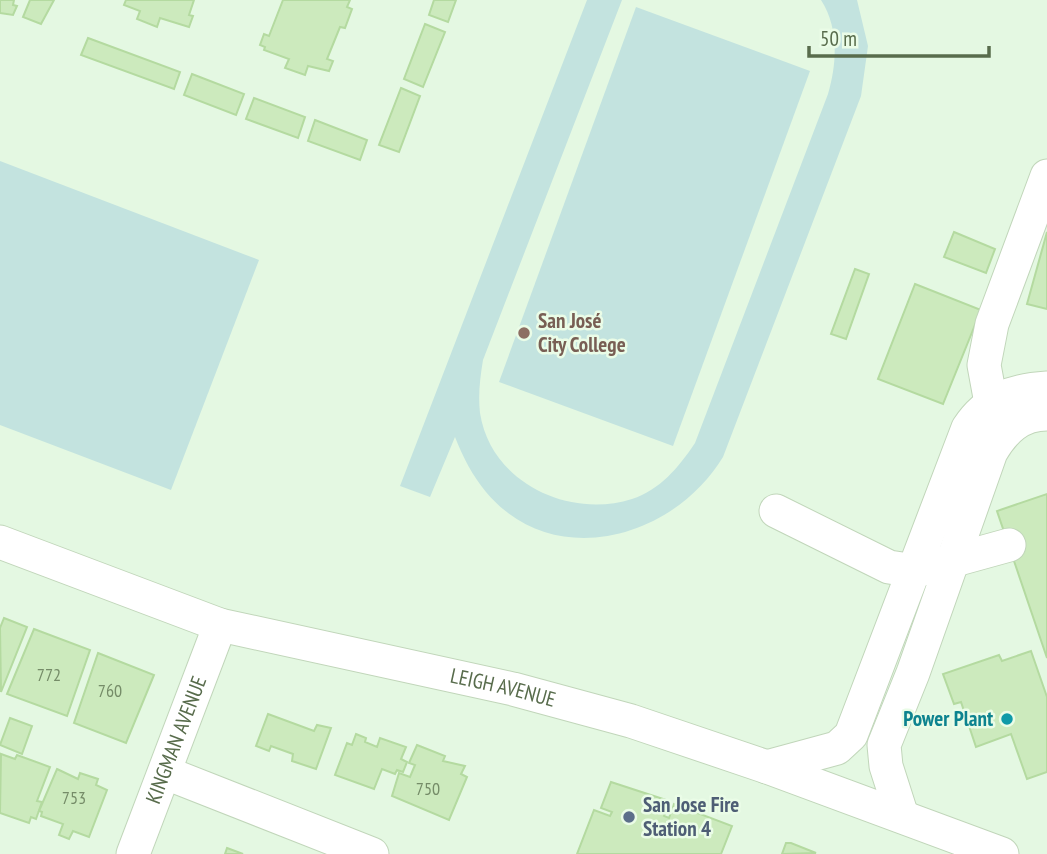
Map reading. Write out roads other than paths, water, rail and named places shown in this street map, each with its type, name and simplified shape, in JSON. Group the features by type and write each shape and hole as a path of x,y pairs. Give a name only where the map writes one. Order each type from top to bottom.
{"street":[{"path":"991,403 984,365 992,324 1047,176"},
{"path":"768,767 837,748 851,736 962,441 978,412 1019,390 1047,388"},
{"path":"901,816 886,766 884,745 991,452 1012,425 1028,416 1047,414"},
{"path":"776,511 889,567 915,571 1009,545"},
{"name":"LEIGH AVENUE","path":"0,542 220,625 513,689 631,721 768,767 1002,854"},
{"name":"KINGMAN AVENUE","path":"134,854 220,625"},
{"path":"166,773 371,854"}],"place":[{"name":"San José City College","path":"524,333"},
{"name":"Power Plant","path":"1007,719"},
{"name":"San Jose Fire Station 4","path":"629,817"}]}
